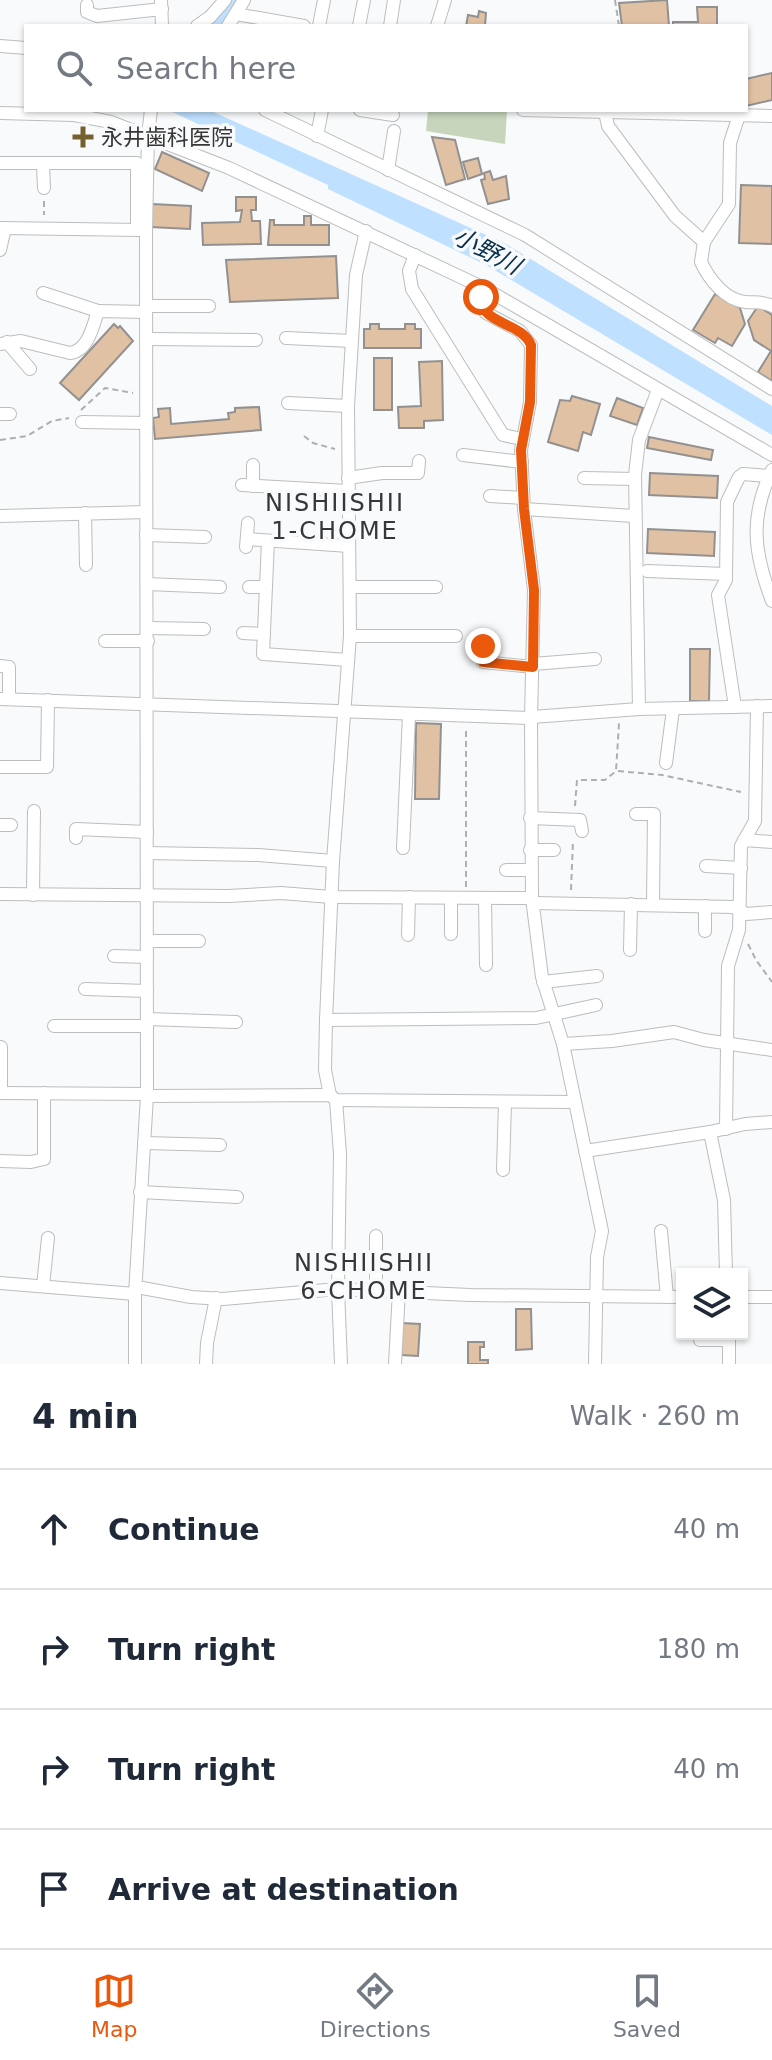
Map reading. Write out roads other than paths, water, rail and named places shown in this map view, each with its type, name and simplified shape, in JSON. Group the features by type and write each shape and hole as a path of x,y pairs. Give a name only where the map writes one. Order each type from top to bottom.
{"street":[{"path":"200,24 225,0"},
{"path":"229,24 244,0"},
{"path":"319,24 324,0"},
{"path":"359,24 364,0"},
{"path":"390,24 394,0"},
{"path":"438,24 445,0"},
{"path":"87,5 87,12 97,16 162,5"},
{"path":"236,14 293,24"},
{"path":"0,46 24,48"},
{"path":"142,230 151,112"},
{"path":"269,112 525,235 772,389"},
{"path":"317,136 322,112"},
{"path":"373,112 393,115"},
{"path":"605,112 608,126 665,204 704,242"},
{"path":"656,112 772,116"},
{"path":"0,113 74,115 148,130 484,288 772,455"},
{"path":"739,115 730,143 729,204 704,242 701,262 723,292 737,300 765,302 772,306"},
{"path":"388,170 394,131"},
{"path":"0,163 137,163 146,309 148,641 147,1095 140,1192 135,1364"},
{"path":"43,164 44,188"},
{"path":"0,250 2,228 142,230"},
{"path":"341,1364 338,1289 340,1154 333,1098 325,1070 326,1020 333,861 350,636 348,406 356,275 366,231"},
{"path":"415,255 409,271 412,289 503,435 522,439"},
{"path":"484,288 481,307 486,313 520,331 531,345 530,402 522,439 524,504 534,590 531,870 543,982 563,1044 602,1231 597,1257 595,1364"},
{"path":"43,293 98,311 209,306"},
{"path":"4,343 32,343 76,353 86,344 98,311"},
{"path":"286,338 352,341"},
{"path":"146,339 256,340"},
{"path":"4,343 30,369"},
{"path":"639,709 635,479 637,448 658,390"},
{"path":"288,403 348,406"},
{"path":"82,422 146,423"},
{"path":"463,455 522,462"},
{"path":"253,465 248,486 348,484 382,473 418,473 419,461"},
{"path":"735,707 718,600 726,574 726,513 730,493 743,474 771,473 756,519 756,543 759,566 772,601"},
{"path":"584,478 635,479"},
{"path":"490,496 524,504 634,516"},
{"path":"0,516 146,512"},
{"path":"85,513 86,565"},
{"path":"248,523 247,543 268,541 349,546"},
{"path":"146,535 205,537"},
{"path":"268,541 263,654 348,660"},
{"path":"647,571 726,574"},
{"path":"147,584 220,587"},
{"path":"249,587 266,587"},
{"path":"350,587 436,587"},
{"path":"148,628 204,629"},
{"path":"243,633 264,634"},
{"path":"350,636 456,636"},
{"path":"105,641 148,641"},
{"path":"483,646 483,662 533,665 595,659"},
{"path":"0,666 9,667 5,699 532,718 639,709 772,706"},
{"path":"0,767 47,767 48,700"},
{"path":"726,1129 728,966 739,930 741,846 755,821 757,706"},
{"path":"666,763 673,709"},
{"path":"403,848 409,715"},
{"path":"33,895 34,811"},
{"path":"636,814 654,814 653,904"},
{"path":"530,818 578,825"},
{"path":"76,838 76,829 147,832"},
{"path":"744,840 772,842"},
{"path":"530,850 554,850"},
{"path":"147,853 258,855 333,861"},
{"path":"706,866 741,868"},
{"path":"506,870 531,870"},
{"path":"0,894 147,896 281,893 331,897 485,898 733,907 746,914 772,912"},
{"path":"408,935 409,897"},
{"path":"451,898 451,934"},
{"path":"485,898 479,946 486,965"},
{"path":"630,950 631,904"},
{"path":"705,906 705,931"},
{"path":"147,941 199,941"},
{"path":"114,956 147,957"},
{"path":"543,982 597,976"},
{"path":"85,989 147,991"},
{"path":"326,1020 536,1018 596,1005"},
{"path":"54,1026 229,1018"},
{"path":"563,1044 674,1032 772,1050"},
{"path":"1,1047 0,1093 575,1102"},
{"path":"0,1161 31,1162 44,1159 44,1093"},
{"path":"503,1170 505,1102"},
{"path":"585,1151 772,1122"},
{"path":"710,1132 724,1200 726,1268"},
{"path":"144,1143 220,1145"},
{"path":"140,1192 237,1197"},
{"path":"661,1231 667,1297"},
{"path":"376,1236 376,1290"},
{"path":"43,1286 48,1238"},
{"path":"0,1283 136,1290 216,1298 338,1289 470,1295 676,1297"},
{"path":"395,1364 399,1290"},
{"path":"748,1297 772,1297"},
{"path":"206,1364 216,1298"},
{"path":"729,1340 729,1364"}],"water":[{"name":"小野川","path":"172,112 213,112 506,244 772,406 772,435 486,265 328,189 328,185"}],"waterway":[{"path":"216,24 234,0"}],"place":[{"name":"永井歯科医院","path":"83,137"}],"district":[{"name":"NISHIISHII 1-CHOME","path":"335,517"},
{"name":"NISHIISHII 6-CHOME","path":"364,1277"}]}
